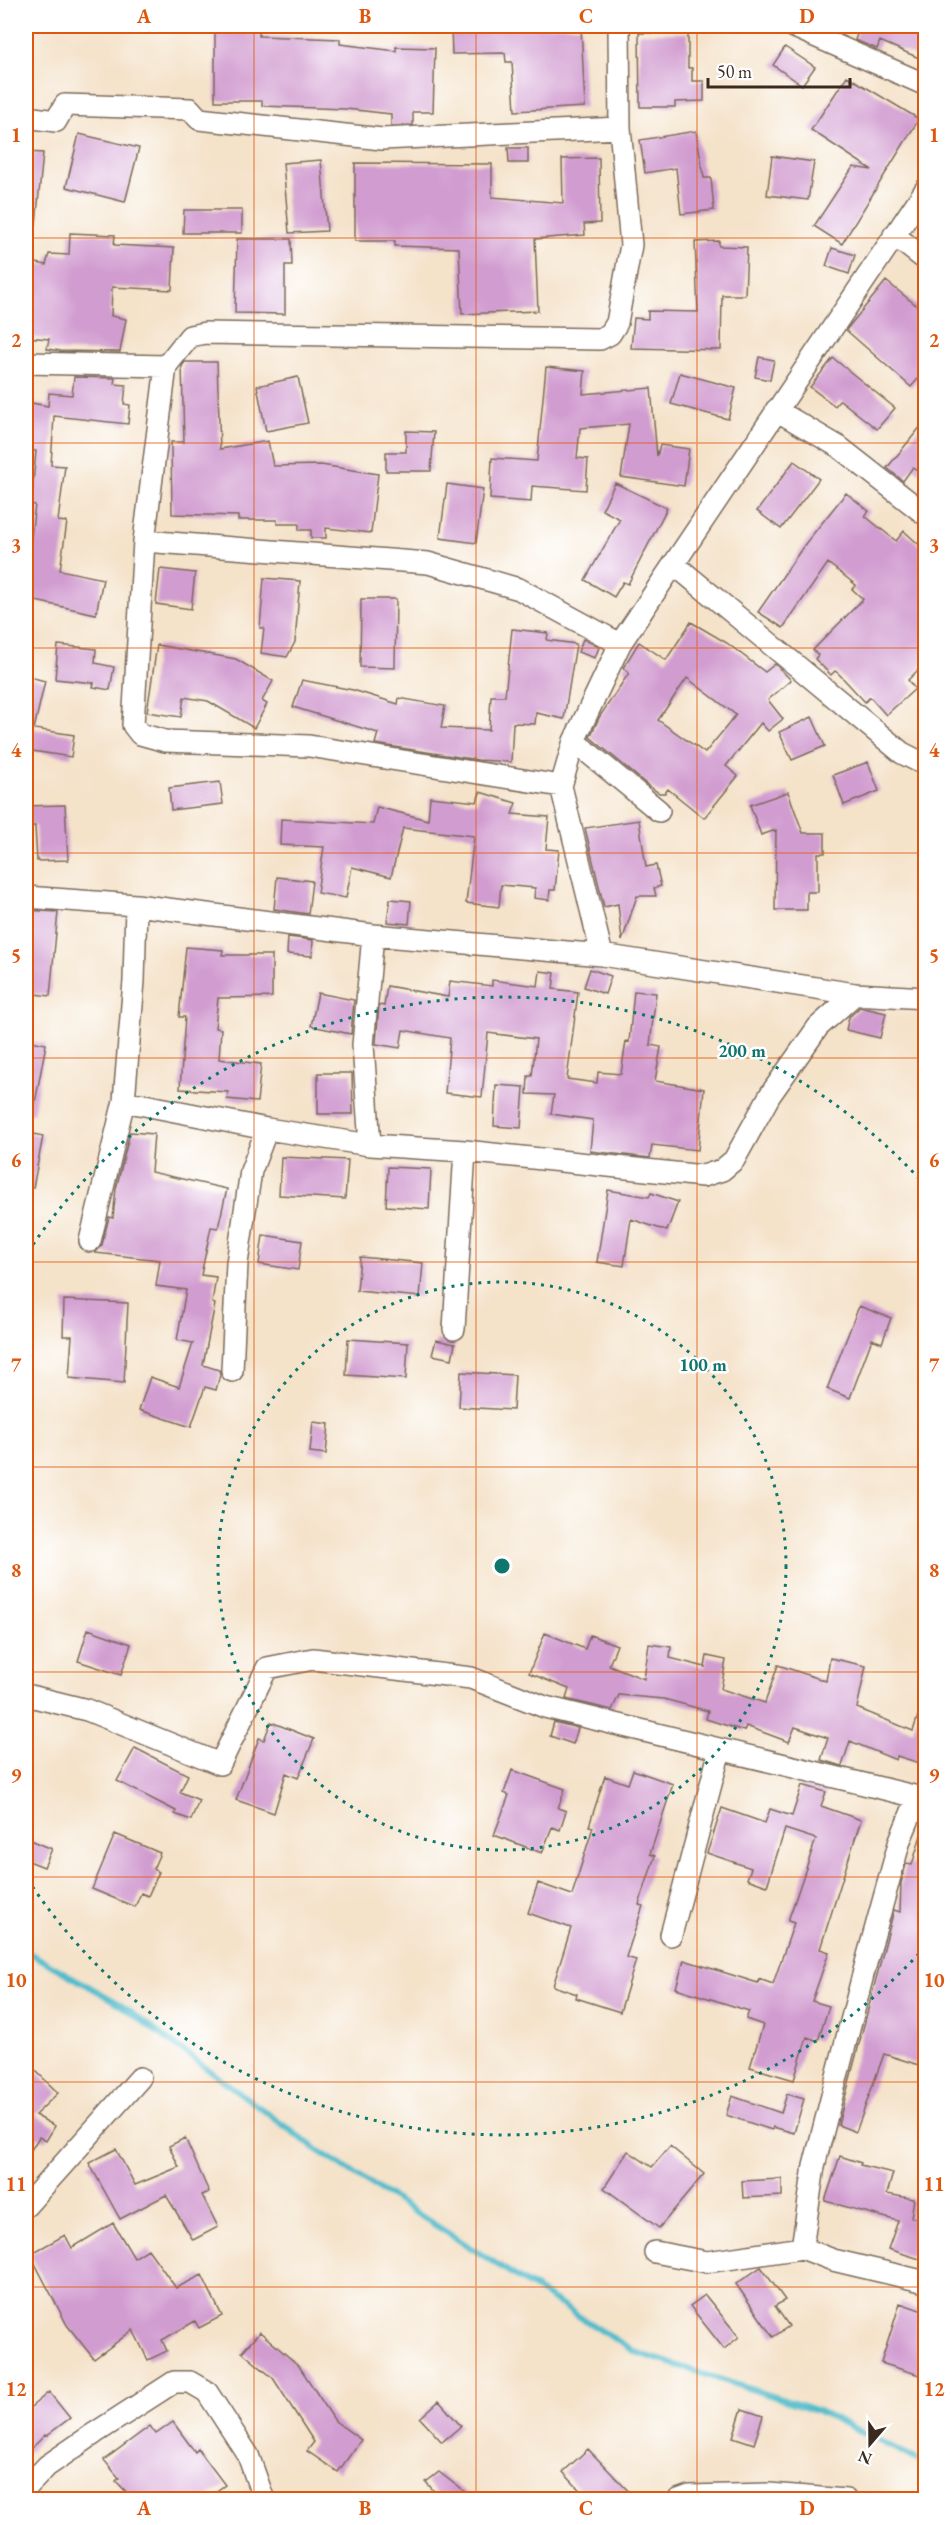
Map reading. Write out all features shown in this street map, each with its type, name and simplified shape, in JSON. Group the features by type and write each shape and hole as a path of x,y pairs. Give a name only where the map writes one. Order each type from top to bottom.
{"street":[{"path":"561,786 309,746 165,741 140,734 133,725 144,542 166,366 190,336 205,333 600,339 610,334 617,323 631,245 620,128 619,26"},
{"path":"792,26 926,86"},
{"path":"26,117 56,121 65,105 190,109 198,119 382,139 620,128"},
{"path":"602,955 561,786 574,741 620,644 926,189"},
{"path":"894,235 926,260"},
{"path":"26,363 166,366"},
{"path":"776,410 839,447 926,515"},
{"path":"144,542 428,563 519,589 620,644"},
{"path":"675,565 902,753 926,765"},
{"path":"574,741 659,811"},
{"path":"26,897 136,905 373,935 602,955 855,994 926,998"},
{"path":"90,1241 124,1101 134,981 136,905"},
{"path":"370,1145 363,1045 373,935"},
{"path":"124,1101 267,1129 370,1145 465,1151 702,1176 722,1170 734,1160 770,1095 818,1027 855,994"},
{"path":"232,1371 237,1263 251,1171 267,1129"},
{"path":"454,1329 465,1151"},
{"path":"26,1695 87,1710 220,1764 267,1668 313,1659 471,1678 545,1707 922,1798 900,1840 866,1963 814,2166 802,2248"},
{"path":"671,1935 720,1750"},
{"path":"26,2206 140,2078"},
{"path":"655,2252 707,2262 802,2248 832,2260 926,2282"},
{"path":"26,2488 47,2466 105,2426 174,2382 190,2382 207,2392 248,2455 264,2499"},
{"path":"685,2498 770,2494 846,2499"}],"building":[{"path":"215,26 259,26 259,36 340,39 340,44 396,51 396,47 435,48 433,112 413,112 413,125 391,126 391,114 346,109 262,106 262,101 215,101"},
{"path":"581,26 585,107 515,111 512,62 506,62 505,53 452,54 451,27"},
{"path":"845,26 926,26 926,61 880,41 877,49 855,40 858,31"},
{"path":"639,33 688,33 688,68 692,68 692,81 704,81 704,101 675,102 675,107 640,107"},
{"path":"785,47 815,67 802,85 773,65"},
{"path":"847,76 919,119 842,244 814,226 853,167 872,170 811,130"},
{"path":"696,131 704,178 711,178 714,210 681,214 676,168 645,173 640,140"},
{"path":"79,134 139,148 125,202 66,187"},
{"path":"508,148 528,148 528,163 509,163"},
{"path":"26,152 43,153 36,224 26,223"},
{"path":"772,156 814,162 808,200 767,195"},
{"path":"599,158 600,223 584,224 585,235 535,239 538,311 462,314 459,248 395,246 395,241 355,241 355,163 492,164 492,197 563,203 562,159"},
{"path":"321,160 327,231 289,233 283,163"},
{"path":"184,210 242,210 242,233 183,233"},
{"path":"70,233 115,235 114,245 174,248 172,290 112,287 111,316 126,319 120,352 47,349 49,339 26,337 26,261 46,265 49,254 69,255"},
{"path":"237,239 291,239 292,265 285,265 285,314 235,313"},
{"path":"719,241 719,246 747,247 745,295 722,295 721,350 631,348 634,318 648,319 648,311 698,312 695,242"},
{"path":"832,248 855,255 849,274 826,266"},
{"path":"886,281 926,313 926,370 911,387 846,330"},
{"path":"759,357 774,360 770,380 755,377"},
{"path":"833,358 895,408 877,429 840,400 835,406 810,387"},
{"path":"185,362 217,362 220,449 268,441 273,466 321,465 378,474 371,533 326,528 326,538 311,538 311,530 299,530 299,524 277,524 277,520 238,520 238,516 172,514 171,442 184,442 182,366"},
{"path":"546,367 585,371 583,394 651,388 657,456 660,445 689,449 684,486 621,477 629,424 580,428 577,458 588,459 586,490 532,486 531,502 490,499 492,458 537,461"},
{"path":"680,373 736,388 728,419 671,404"},
{"path":"74,377 115,378 114,384 126,385 124,404 130,405 128,424 54,416 51,465 65,466 58,521 67,522 60,570 103,579 96,614 26,599 26,576 35,505 31,504 36,451 26,449 26,402 48,406 49,393 72,395"},
{"path":"298,377 308,423 266,431 257,386"},
{"path":"926,420 926,477 913,467 903,481 887,468"},
{"path":"406,431 434,432 431,471 386,471 386,452 406,452"},
{"path":"794,461 819,479 781,529 757,511"},
{"path":"615,483 667,508 628,584 623,582 614,597 585,580 620,519 602,510"},
{"path":"447,484 483,489 476,543 440,538"},
{"path":"846,493 869,511 865,516 896,541 904,531 926,551 926,662 908,680 915,689 886,715 870,697 865,702 839,674 835,671 831,675 815,659 818,655 813,650 863,599 852,589 856,585 828,563 783,628 758,612 805,544"},
{"path":"160,569 195,573 191,609 156,604"},
{"path":"264,578 300,581 295,642 287,657 261,653 264,628 260,628"},
{"path":"361,599 396,599 395,668 360,667"},
{"path":"691,622 727,643 765,672 775,664 791,680 768,700 783,719 768,731 761,723 726,766 738,776 704,818 668,789 665,793 659,793 590,737 600,716 629,673 623,668 639,642 666,660","holes":["687,678 736,715 705,753 658,720"]},
{"path":"512,629 548,633 547,640 576,644 564,719 536,713 535,724 513,723 511,762 478,760 375,744 378,733 293,707 302,680 353,690 398,704 399,698 445,706 441,728 489,730 491,696 505,696"},
{"path":"583,639 599,647 595,658 578,652"},
{"path":"58,645 96,649 95,663 114,667 110,690 93,687 94,683 55,679"},
{"path":"157,645 236,659 273,681 262,701 267,704 254,728 208,701 184,697 181,717 147,712"},
{"path":"26,676 45,681 34,729 74,735 71,757 26,750"},
{"path":"812,717 825,746 792,760 779,732"},
{"path":"868,762 879,791 844,805 833,775"},
{"path":"220,782 223,804 171,810 169,788"},
{"path":"480,792 516,803 512,814 549,817 546,849 559,850 555,890 550,890 549,900 534,898 535,888 501,885 499,907 466,903 474,836 403,828 391,877 352,867 346,898 317,893 324,847 280,845 281,819 373,824 377,807 428,820 430,797 477,802"},
{"path":"788,792 803,833 825,833 825,853 818,853 818,892 807,892 807,910 775,910 776,830 761,835 750,805"},
{"path":"65,805 68,860 37,861 35,826 26,826 26,806"},
{"path":"639,820 646,867 656,865 661,886 654,888 656,896 637,896 622,941 618,904 604,907 585,828"},
{"path":"277,877 312,881 308,914 274,909"},
{"path":"390,899 411,901 409,924 387,922"},
{"path":"26,910 58,912 50,996 26,993"},
{"path":"288,937 313,940 312,956 287,954"},
{"path":"186,947 223,950 222,955 272,955 272,997 218,998 215,1028 221,1029 219,1059 261,1064 257,1102 227,1099 228,1092 180,1089 185,1017 179,1017"},
{"path":"590,969 611,976 605,994 584,987"},
{"path":"540,971 555,973 553,989 578,992 567,1079 597,1083 598,1072 621,1074 626,1041 629,1042 634,991 656,993 650,1045 661,1047 655,1081 704,1089 698,1150 652,1145 650,1158 590,1151 593,1120 551,1114 554,1095 527,1094 528,1076 532,1076 536,1039 488,1033 482,1097 445,1093 450,1038 403,1030 400,1048 376,1044 379,1005 384,1006 387,986 448,997 450,981 492,986 492,980 538,986"},
{"path":"318,993 354,1000 351,1034 311,1026"},
{"path":"860,1007 886,1013 880,1038 846,1030 849,1017"},
{"path":"26,1040 46,1044 33,1114 26,1113"},
{"path":"318,1073 352,1073 353,1114 318,1114"},
{"path":"496,1085 524,1087 521,1128 494,1126"},
{"path":"26,1132 43,1136 33,1188 26,1187"},
{"path":"130,1132 154,1134 151,1172 227,1189 218,1228 211,1227 201,1275 216,1277 212,1303 215,1304 203,1365 219,1370 220,1375 216,1390 205,1387 191,1427 139,1410 150,1377 179,1387 193,1343 177,1340 186,1290 156,1286 160,1260 95,1253 102,1245 109,1217 113,1218 116,1189"},
{"path":"281,1157 348,1160 345,1199 279,1195"},
{"path":"388,1167 431,1169 429,1209 386,1206"},
{"path":"608,1190 649,1197 651,1193 678,1202 667,1231 631,1219 624,1266 597,1262"},
{"path":"263,1235 302,1241 298,1270 259,1264"},
{"path":"360,1257 423,1263 420,1297 357,1291"},
{"path":"64,1300 128,1303 124,1383 69,1378 72,1336 63,1336"},
{"path":"859,1306 891,1318 882,1343 872,1339 850,1398 827,1389"},
{"path":"348,1339 408,1343 406,1379 346,1375"},
{"path":"436,1340 455,1344 452,1359 432,1355"},
{"path":"461,1372 515,1375 513,1410 459,1407"},
{"path":"313,1422 329,1424 326,1454 310,1452"},
{"path":"88,1629 131,1644 121,1675 78,1661"},
{"path":"545,1633 585,1649 590,1635 617,1645 609,1665 644,1679 649,1644 671,1647 670,1658 705,1667 707,1656 726,1660 721,1689 765,1703 778,1665 826,1681 830,1658 866,1666 857,1708 913,1731 922,1704 926,1704 926,1765 897,1756 896,1760 850,1741 842,1766 821,1760 828,1738 795,1727 789,1742 746,1726 744,1731 706,1719 708,1711 664,1699 619,1695 612,1710 566,1699 569,1689 529,1673"},
{"path":"271,1722 314,1739 298,1778 286,1773 274,1813 236,1800 259,1738 264,1740"},
{"path":"554,1722 578,1728 573,1744 550,1736"},
{"path":"135,1748 188,1775 180,1792 199,1800 191,1820 175,1814 176,1811 117,1781"},
{"path":"512,1770 565,1789 558,1808 566,1811 560,1830 552,1827 542,1853 494,1835 509,1795 504,1793"},
{"path":"633,1770 673,1784 650,1854 655,1856 639,1905 643,1906 626,1957 636,1960 620,2012 576,1998 577,1994 553,1986 571,1928 528,1913 538,1883 572,1895 593,1827 589,1826 605,1776 628,1784"},
{"path":"802,1785 826,1792 821,1806 861,1820 820,1949 829,1952 812,2001 829,2006 818,2041 807,2037 794,2080 750,2067 763,2025 746,2019 749,2011 676,1988 684,1960 758,1983 759,1979 773,1984 794,1923 788,1921 816,1839 785,1829 767,1886 747,1879 751,1868 707,1853 722,1808 765,1823 770,1809 792,1816"},
{"path":"922,1832 926,1832 926,2054 922,2066 884,2054 856,2132 838,2125 894,1910 900,1912 901,1883 906,1864 912,1865"},
{"path":"115,1834 160,1853 153,1869 159,1872 148,1896 141,1893 135,1907 92,1889"},
{"path":"26,1838 52,1849 44,1867 26,1860"},
{"path":"26,2061 58,2093 35,2115 55,2126 46,2141 39,2137 26,2158"},
{"path":"787,2094 804,2099 794,2133 773,2127 772,2130 726,2115 732,2096 781,2113"},
{"path":"185,2138 209,2192 202,2195 218,2227 193,2240 166,2195 120,2219 89,2163 116,2149 135,2185 179,2167 169,2146"},
{"path":"670,2146 704,2174 659,2228 604,2188 628,2151 652,2167"},
{"path":"840,2156 861,2163 860,2165 893,2173 887,2194 914,2199 911,2217 926,2222 926,2261 888,2249 898,2221 825,2201"},
{"path":"782,2179 782,2196 743,2198 742,2181"},
{"path":"113,2223 134,2258 148,2249 176,2288 202,2275 222,2316 199,2328 195,2321 162,2340 167,2351 148,2360 133,2330 94,2359 67,2325 30,2254 65,2235 72,2248"},
{"path":"761,2267 785,2300 775,2306 789,2326 773,2337 736,2284"},
{"path":"705,2295 739,2337 724,2349 690,2306"},
{"path":"900,2303 926,2312 926,2377 881,2363"},
{"path":"260,2332 299,2366 335,2421 361,2440 338,2472 307,2451 314,2442 273,2378 242,2352"},
{"path":"49,2392 70,2418 45,2435 26,2454 26,2411"},
{"path":"439,2401 461,2426 442,2442 420,2418"},
{"path":"742,2409 763,2416 754,2444 733,2437"},
{"path":"173,2422 195,2452 198,2449 225,2485 205,2499 133,2499 116,2481 119,2478 104,2460 150,2426 156,2434"},
{"path":"588,2449 636,2499 588,2499 563,2472"},
{"path":"439,2472 474,2499 441,2499 426,2482"}],"waterway":[{"path":"26,1951 115,2001 320,2152 635,2352 819,2411 926,2464"}]}
